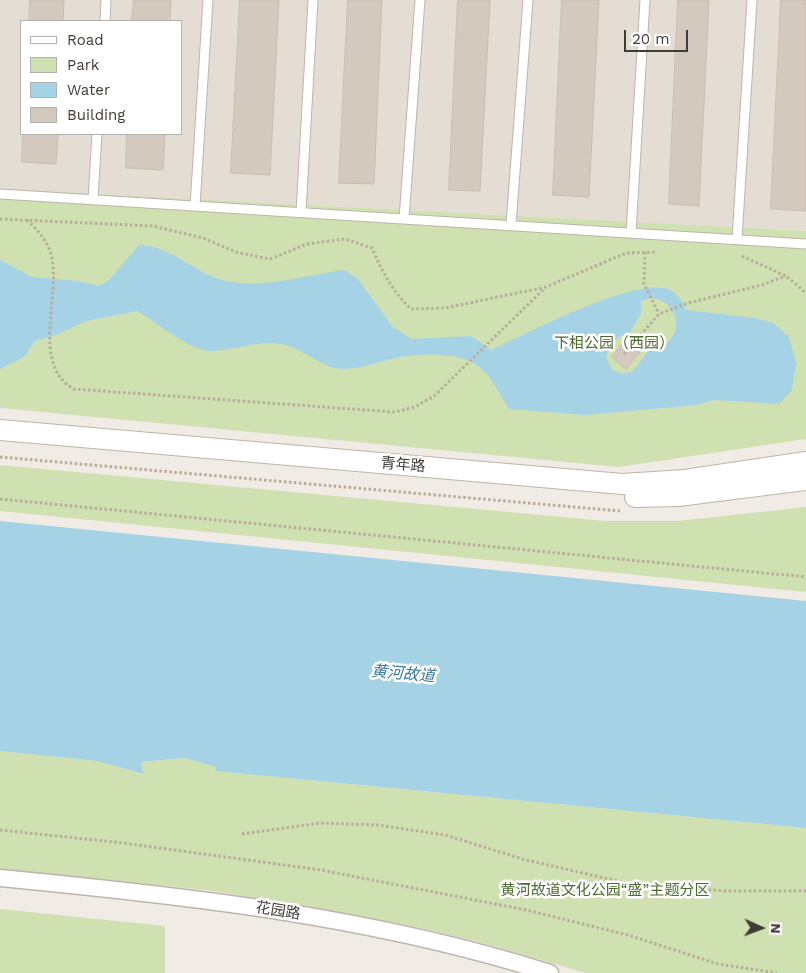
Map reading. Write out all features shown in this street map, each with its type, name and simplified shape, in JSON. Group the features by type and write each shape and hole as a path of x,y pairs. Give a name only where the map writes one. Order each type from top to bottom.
{"street":[{"name":"青年路","path":"0,430 622,484 685,480 806,462"},
{"name":"青年路","path":"0,442 615,496 678,496 806,480"},
{"name":"花园路","path":"0,878 216,900 400,932 490,954 550,973"}],"lane":[{"path":"104,20 106,0"},
{"path":"195,206 208,0"},
{"path":"301,212 313,0"},
{"path":"404,219 420,0"},
{"path":"511,226 528,0"},
{"path":"631,233 645,0"},
{"path":"737,239 752,0"},
{"path":"93,199 97,135"},
{"path":"0,194 806,244"}],"path":[{"path":"0,219 153,226 204,238 236,252 270,259 307,244 345,239 372,248 386,278 399,298 411,309 444,308 546,287 626,253 664,252"},
{"path":"26,220 41,234 52,258 51,358 62,382 74,389 394,412 416,407 434,396 464,368 493,336 546,287"},
{"path":"645,252 644,284 659,314"},
{"path":"741,255 786,276 806,293"},
{"path":"624,354 659,314 688,303 762,285 786,276"},
{"path":"0,457 630,512"},
{"path":"0,499 806,577"},
{"path":"242,834 320,823 378,825 445,835 526,860 635,885 726,891 806,891"},
{"path":"0,830 123,843 322,870 526,910 628,935 718,964 777,973"}],"shaded area":[{"path":"0,0 806,0 806,231 0,189"}],"green space":[{"name":"下相公园（西园）","path":"0,189 806,231 806,439 619,467 0,408"},
{"path":"0,465 606,521 678,521 806,507 806,592 0,511"},
{"name":"黄河故道文化公园“盛”主题分区","path":"0,751 97,761 142,774 140,762 184,758 216,767 215,771 806,828 806,973 586,973 494,946 422,928 300,905 206,890 0,869"},
{"path":"0,909 165,926 165,973 0,973"}],"water":[{"path":"139,245 162,250 204,273 226,281 241,283 270,282 344,270 358,279 392,326 411,339 471,336 491,350 610,297 657,287 672,291 677,295 686,310 755,318 773,323 789,337 796,363 792,390 779,404 714,400 696,405 585,415 509,409 484,371 476,364 455,357 432,354 410,356 393,358 359,368 344,369 328,366 289,346 281,344 264,343 222,350 204,350 184,342 137,311 86,321 56,335 35,341 24,357 0,369 0,260 32,277 78,281 99,286 109,280","holes":["651,298 662,301 675,314 675,332 670,340 662,346 650,349 633,371 621,374 612,370 606,357 608,352 618,338 630,332 641,313 641,301"]},
{"name":"黄河故道","path":"0,521 806,601 806,828 215,771 216,767 184,758 141,762 143,774 97,761 0,751"}],"building":[{"path":"30,0 64,0 63,20 29,20"},
{"path":"134,0 171,0 170,20 132,20"},
{"path":"240,0 279,0 270,175 231,173"},
{"path":"348,0 382,0 374,184 339,183"},
{"path":"458,0 490,0 480,191 449,190"},
{"path":"562,0 599,0 589,197 553,195"},
{"path":"678,0 709,0 699,206 669,204"},
{"path":"781,0 806,0 806,211 771,209"},
{"path":"23,135 58,135 56,164 22,162"},
{"path":"127,135 165,135 163,170 126,168"},
{"path":"625,341 640,352 626,369 612,357"}]}
